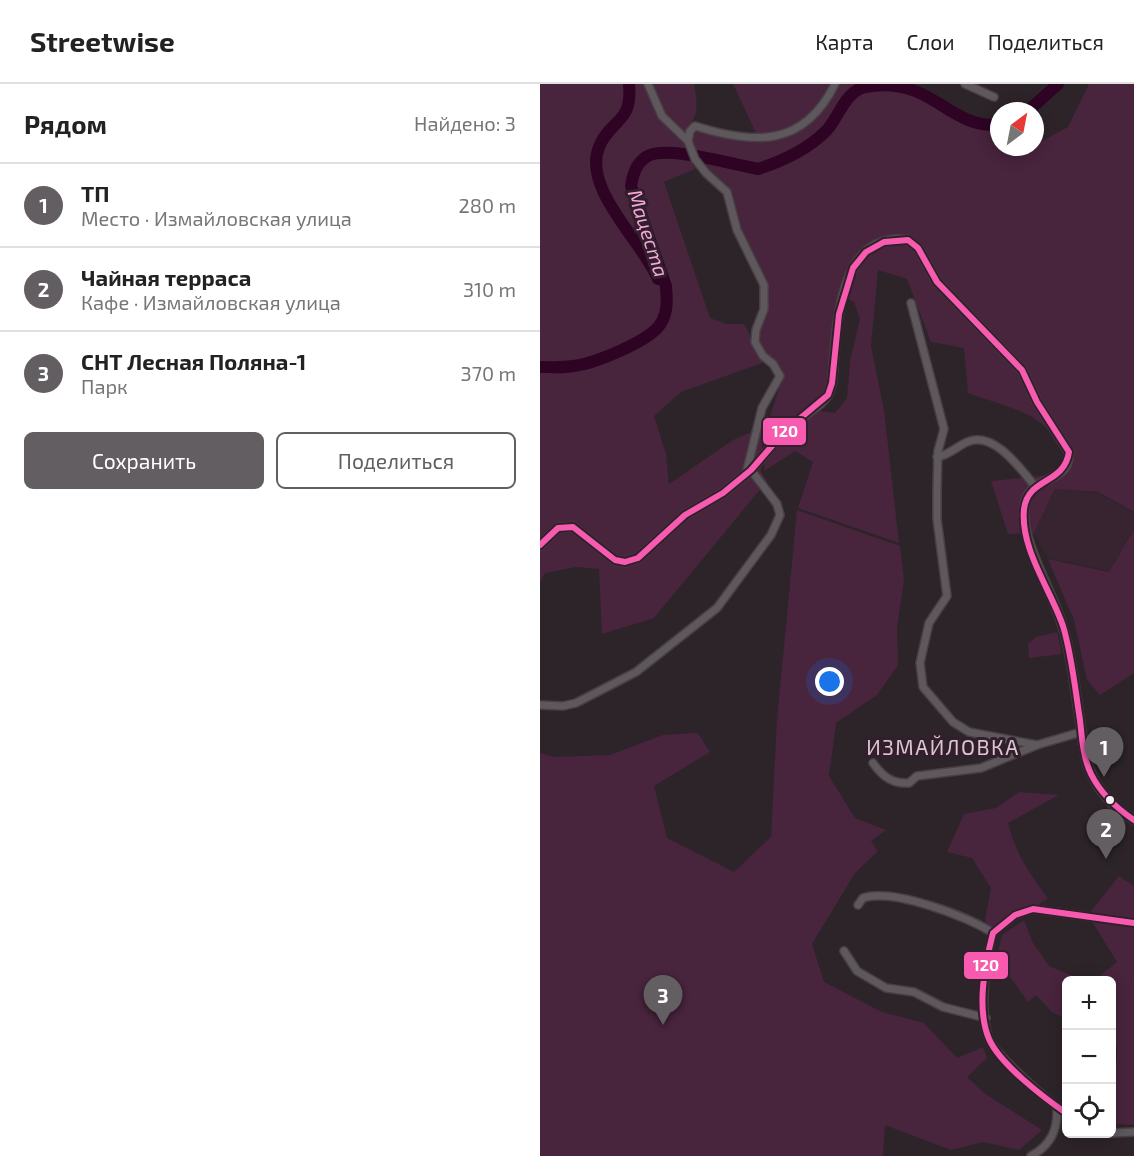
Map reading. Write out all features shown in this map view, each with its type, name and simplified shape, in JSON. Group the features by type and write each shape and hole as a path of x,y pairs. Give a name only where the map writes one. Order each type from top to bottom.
{"street":[{"path":"648,84 663,116 688,141 695,159 706,173 727,192 737,230 764,285 764,309 756,330 755,342 763,356 773,364 780,376 762,408 748,472"},
{"path":"688,141 690,131 695,126 731,137 754,138 796,129 814,117 826,102 835,84"},
{"path":"965,84 994,97"},
{"path":"540,545 558,528 573,527 615,560 625,562 643,554 685,515 723,493 748,472 785,431 828,395 832,383 842,296 854,264 864,252 902,239 914,243 937,282 1017,363 1037,402 1070,452 1066,468 1059,475 1034,485 1028,492 1023,510 1026,534 1062,626 1070,656 1087,764 1099,790 1123,813 1134,820"},
{"path":"911,303 945,429 937,457 937,519 947,596 929,622 920,663 923,687 953,722 969,732 1037,745"},
{"path":"937,457 969,441 984,442 1006,453 1034,485"},
{"path":"540,705 563,706 576,703 636,672 717,608 771,535 780,515 777,504 748,472"},
{"path":"873,763 881,775 890,780 909,783 918,776 981,768 1037,745 1081,732"},
{"path":"858,905 863,898 880,895 950,911 974,921 993,933"},
{"path":"1062,1110 1002,1056 990,1040 984,982 993,933 1015,915 1033,909 1134,923"},
{"path":"844,951 857,971 886,988 914,992 943,1007 986,1018"},
{"path":"1031,1156 1044,1149 1052,1138 1057,1122 1057,1107"},
{"path":"1116,1133 1134,1132"}],"shaded area":[{"path":"540,84 694,84 696,109 683,142 695,169 664,182 710,318 726,324 744,324 765,362 681,392 654,416 666,454 669,484 733,440 763,427 761,472 767,481 654,618 602,634 599,569 576,567 545,573 540,582"},
{"path":"733,84 832,84 823,102 795,127 757,135"},
{"path":"840,84 912,84 990,131 990,156 1044,156 1044,140 1068,127 1089,84 1134,84 1134,512 1098,492 1055,489 1034,533 1008,534 991,481 1051,475 1067,460 1059,444 1039,422 1027,414 968,393 964,348 931,342 907,279 878,270 871,346 884,410 899,543 798,508 813,462 795,451 764,471 767,425 784,374 769,361 758,343 767,306 765,289 744,251 721,183 698,159 692,140 695,129 731,139 760,141 797,133 829,102","holes":["843,296 854,302 860,319 850,361 847,398 835,413 814,410 832,383"]},
{"path":"1055,489 1097,493 1134,513 1134,528 1109,571 1048,558 1034,533"},
{"path":"797,510 900,546 904,580 897,628 898,665 877,695 836,723 829,776 855,818 886,830 871,841 878,851 855,873 812,944 824,982 882,1012 924,1023 957,1058 983,1047 987,1058 967,1077 984,1093 1042,1130 1019,1150 983,1142 951,1150 885,1125 883,1156 540,1156 540,753 554,757 610,755 663,735 698,733 710,752 654,786 667,838 734,872 771,837 777,720"},
{"path":"1134,529 1134,673 1100,695 1087,680 1074,620 1048,559 1109,572"},
{"path":"1057,632 1062,654 1029,658 1028,644 1036,637"},
{"path":"1019,792 1059,795 1008,823 1024,863 1048,898 1033,909 1015,915 993,933 985,920 991,888 972,858 947,852 964,814 996,808"},
{"path":"1119,876 1134,886 1134,1125 1116,1124 1116,976 1099,976 1117,962 1088,915"},
{"path":"1024,920 1033,943 1049,966 1073,976 1062,976 1062,1017 1052,1012 1036,995 1028,1002 1005,970 995,965 1002,935"}],"waterway":[{"path":"629,84 628,107 604,138 599,147 596,163 599,180 606,197 658,279"},
{"name":"Мацеста","path":"1038,102 1058,84"},
{"name":"Мацеста","path":"540,367 573,366 607,356 646,337 661,323 667,305 666,286 631,186 636,170 646,157 655,154 683,154 758,169 811,144 826,131 852,94 871,86 909,89 965,119 990,125"}],"transit line":[{"name":"120","path":"540,545 558,528 573,527 615,560 625,562 638,558 685,515 723,493 751,470 785,431 828,395 832,383 839,314 853,268 866,252 884,242 908,240 918,248 937,282 1022,370 1037,402 1069,452 1066,463 1060,470 1032,491 1024,509 1024,524 1031,554 1058,612 1066,637 1088,768 1104,794 1134,820"},
{"name":"120","path":"1062,1110 1012,1069 1002,1059 989,1039 985,1027 982,1000 987,958 993,933 1015,915 1033,909 1134,923"}],"place":[{"name":"ТП","path":"1104,777"},
{"name":"Чайная терраса","path":"1106,859"},
{"name":"СНТ Лесная Поляна-1","path":"663,1025"}],"district":[{"name":"ИЗМАЙЛОВКА","path":"943,746"}]}
